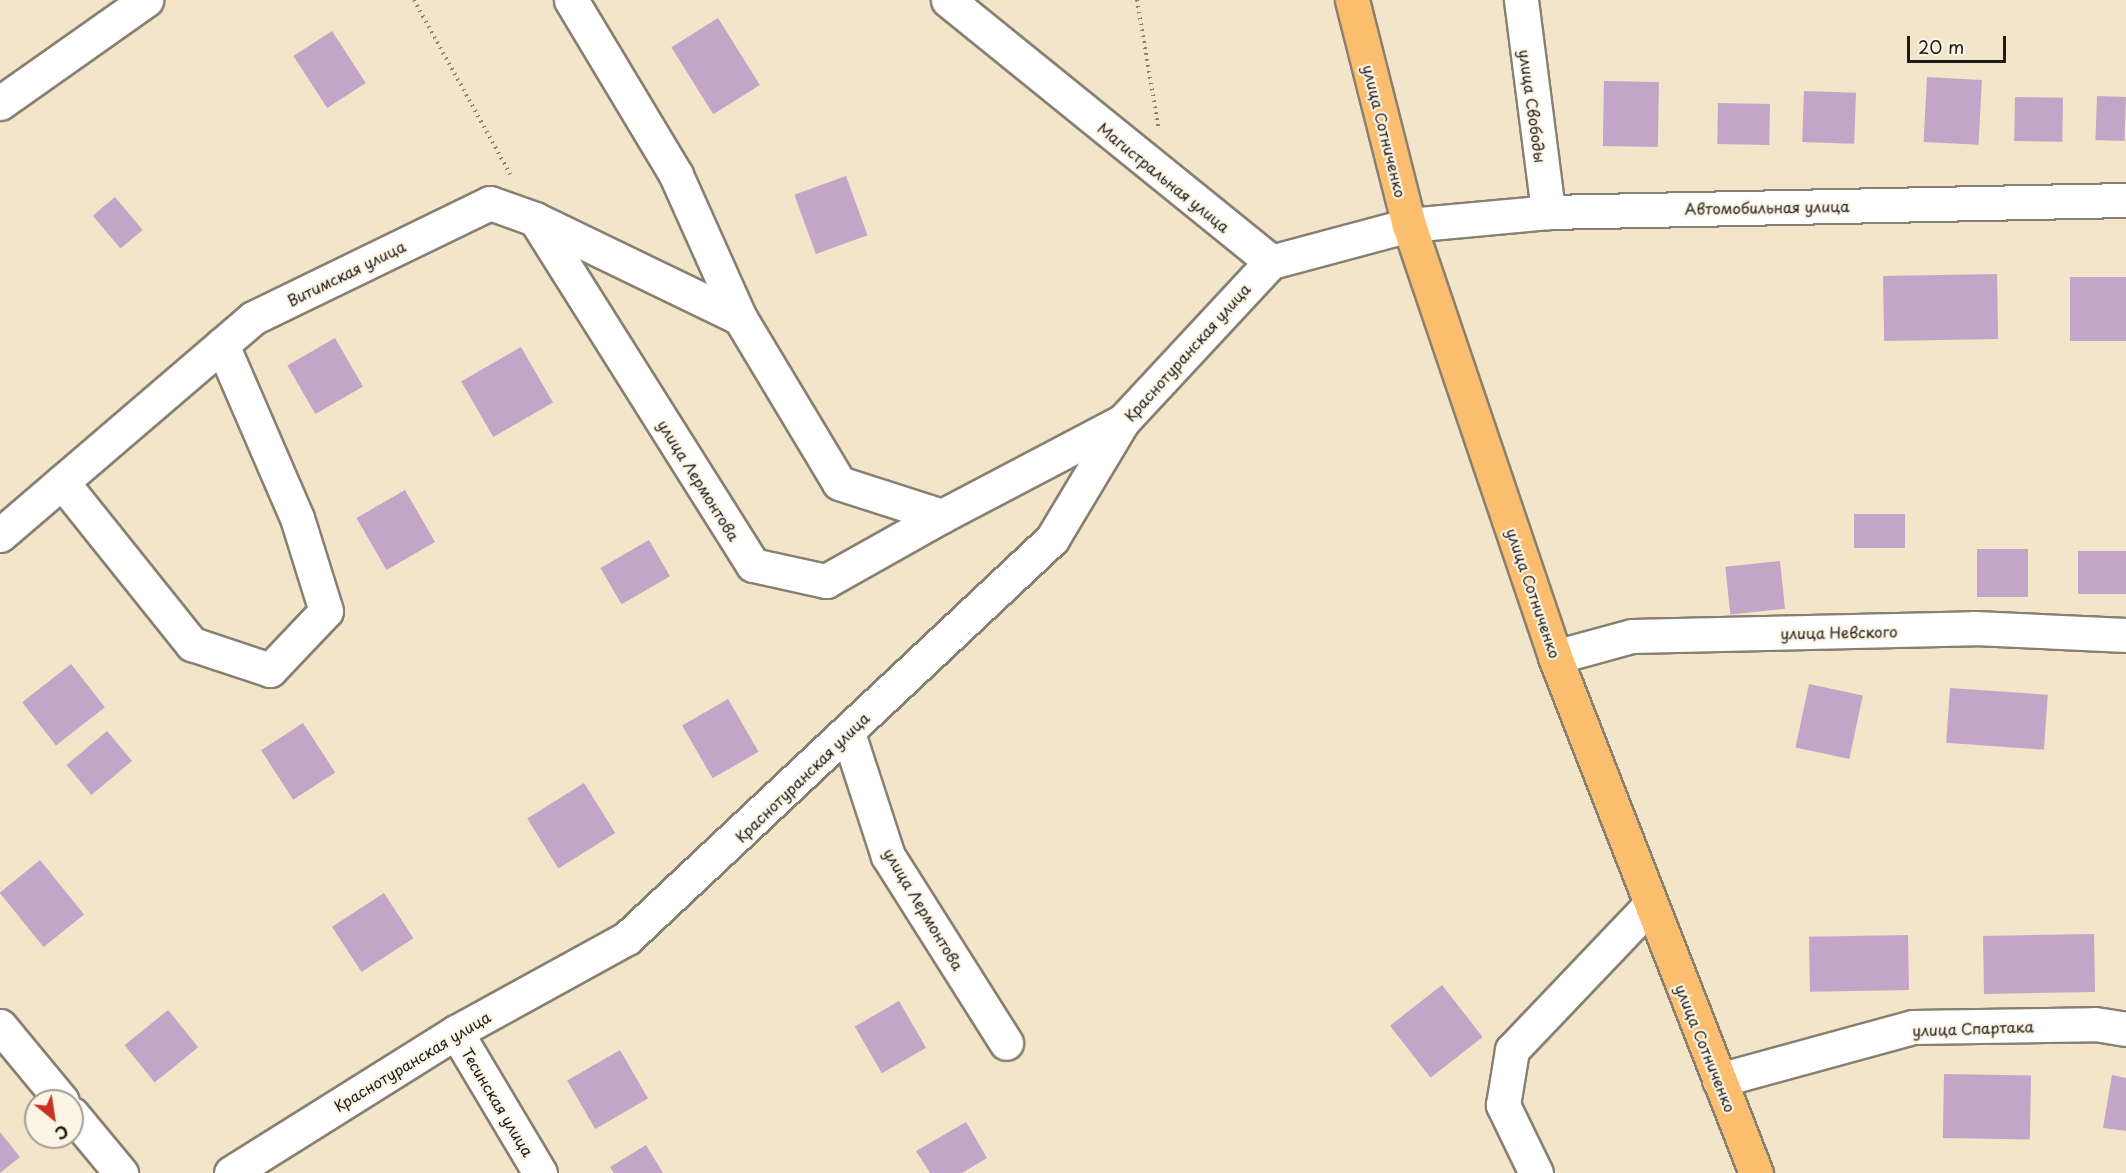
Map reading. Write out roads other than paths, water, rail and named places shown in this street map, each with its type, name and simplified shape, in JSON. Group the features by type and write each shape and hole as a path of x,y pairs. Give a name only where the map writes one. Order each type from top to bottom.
{"main road":[{"name":"улица Сотниченко","path":"1352,0 1409,225 1555,657 1649,906 1756,1173"}],"street":[{"path":"0,103 146,0"},
{"path":"571,0 676,175 740,318 839,483 942,516"},
{"name":"Магистральная улица","path":"948,0 1167,180 1271,262"},
{"name":"улица Свободы","path":"1521,0 1548,212"},
{"name":"Автомобильная улица","path":"1409,225 1548,212 2126,200"},
{"name":"Витимская улица","path":"0,535 253,318 490,203 535,219 740,318"},
{"name":"улица Лермонтова","path":"535,219 753,565 826,580 1123,421"},
{"path":"1271,262 1409,225"},
{"name":"Краснотуранская улица","path":"231,1173 456,1032 627,938 848,733 1052,539 1123,421 1271,262"},
{"path":"62,482 192,644 270,670 326,611 297,518 222,345"},
{"name":"улица Невского","path":"1555,657 1632,636 1974,628 2126,635"},
{"name":"улица Лермонтова","path":"848,733 888,856 1006,1043"},
{"path":"1536,1173 1503,1105 1512,1050 1649,906"},
{"name":"улица Спартака","path":"1719,1080 1913,1028 2095,1024 2126,1029"},
{"path":"0,1026 52,1089"},
{"name":"Тесинская улица","path":"456,1032 540,1173"},
{"path":"84,1128 121,1173"}]}
